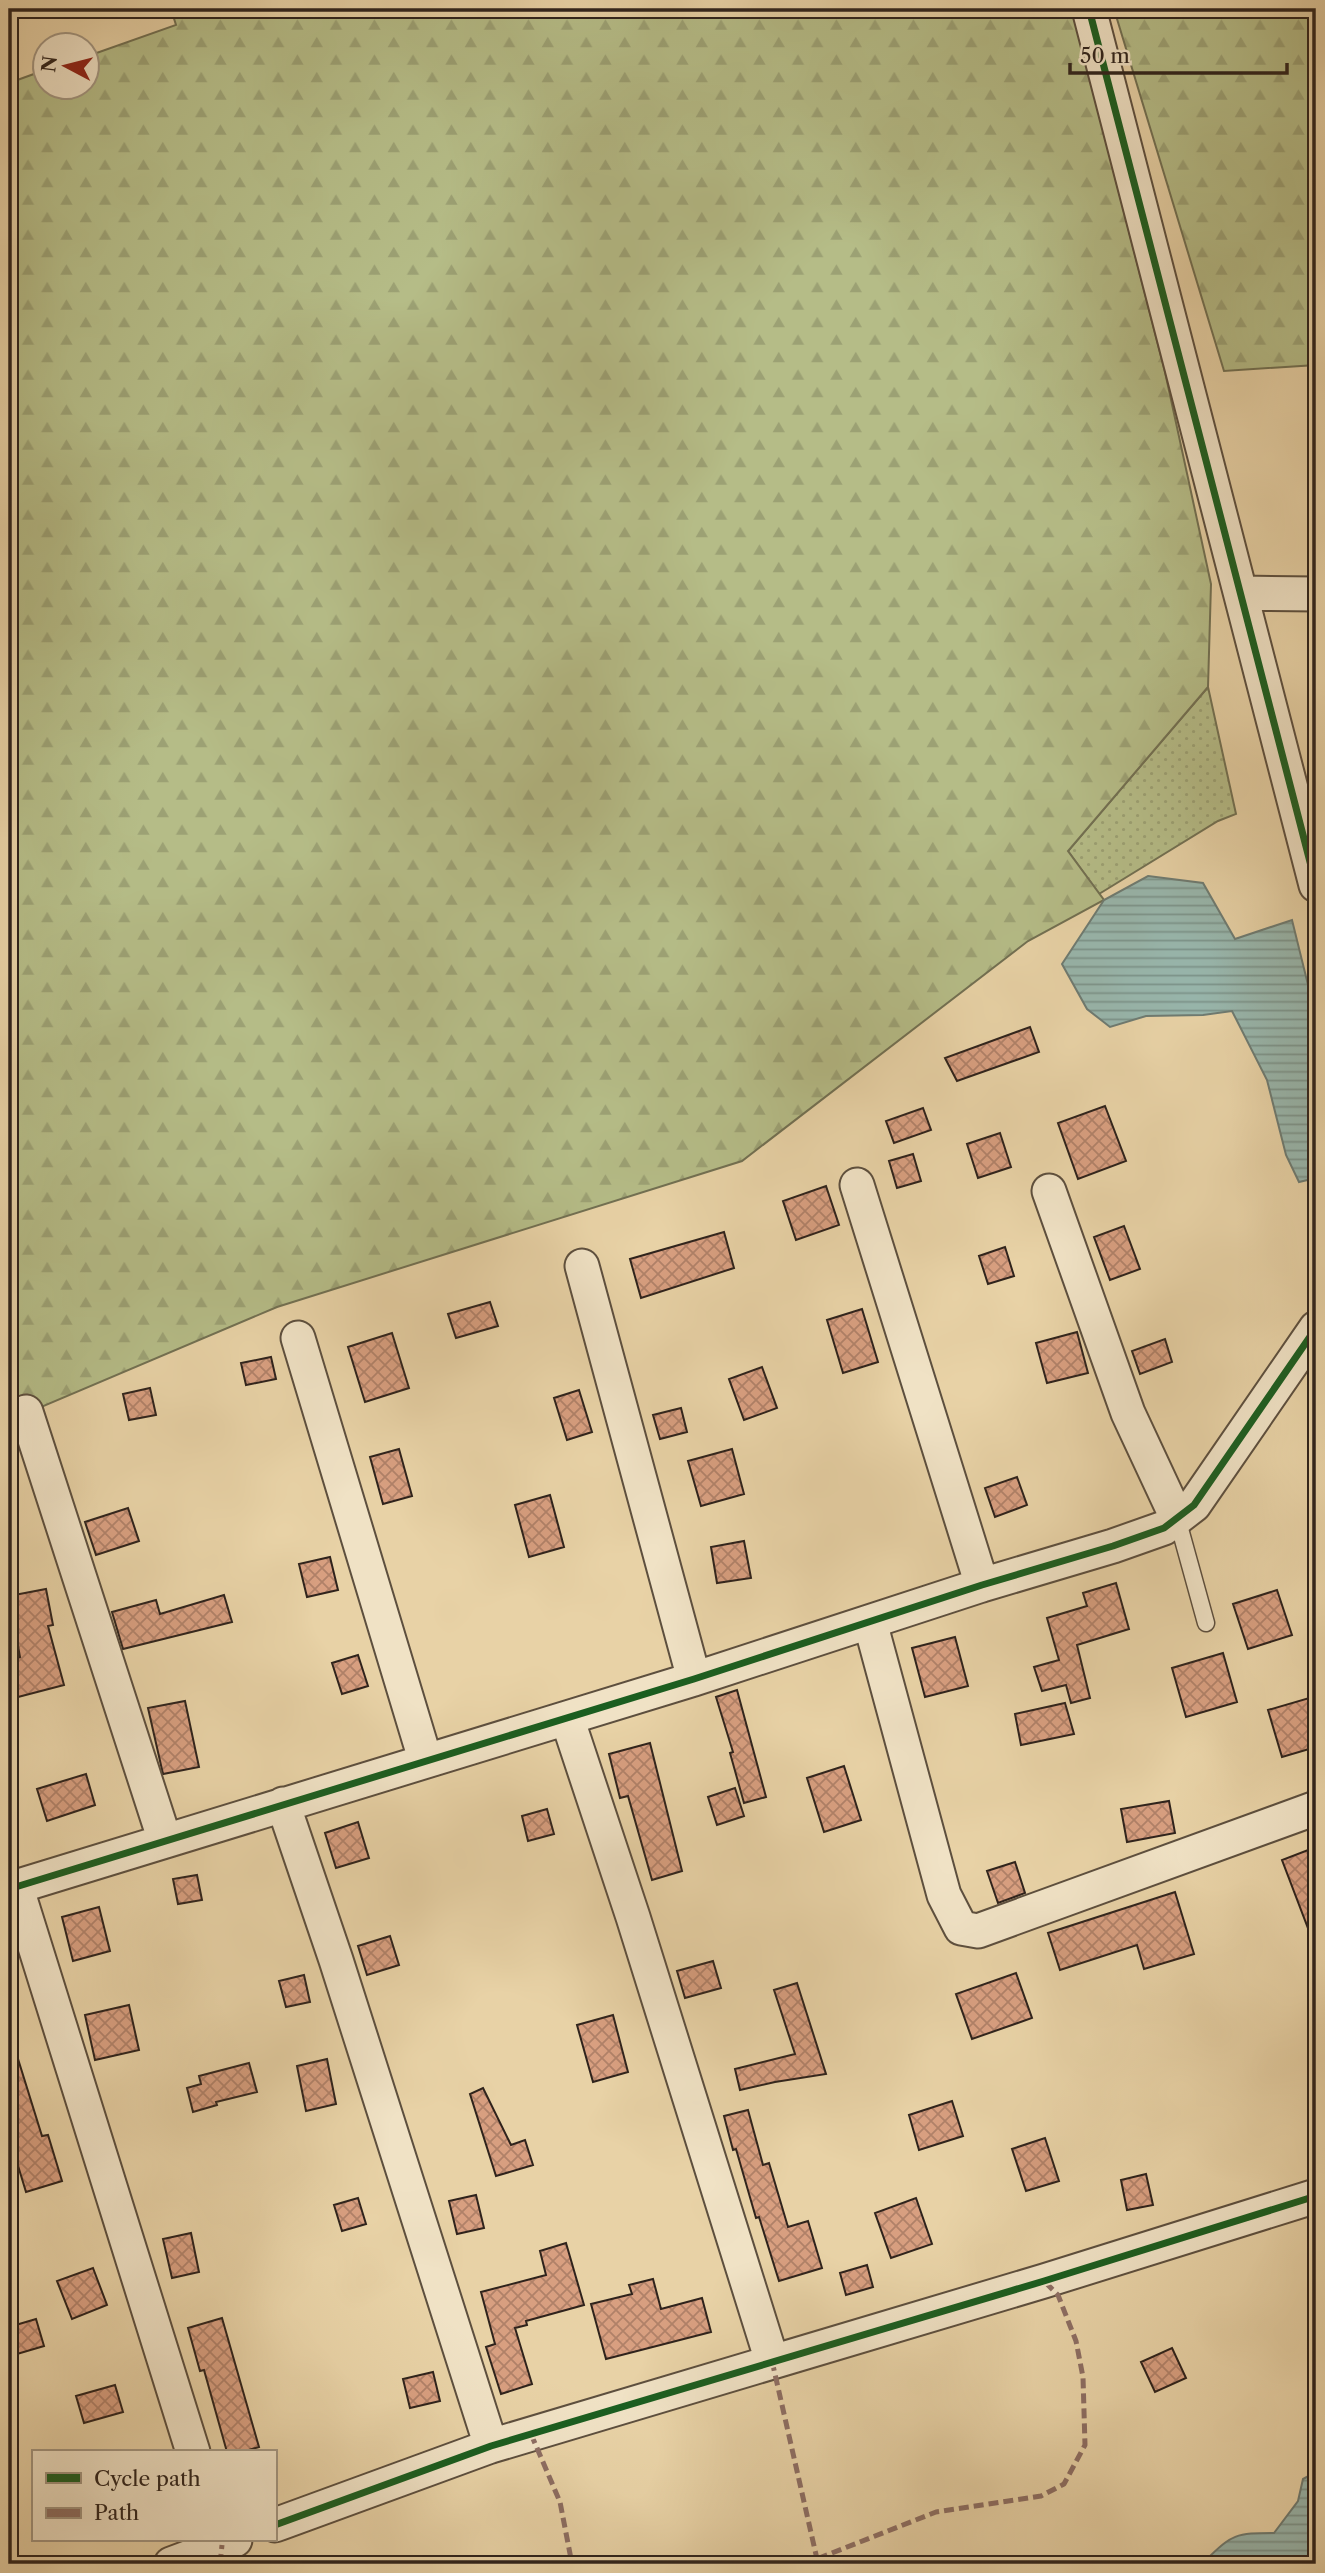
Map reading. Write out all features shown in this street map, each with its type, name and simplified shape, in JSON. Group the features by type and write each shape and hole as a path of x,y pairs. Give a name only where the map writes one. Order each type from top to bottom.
{"street":[{"path":"1089,9 1316,884"},
{"path":"1241,593 1316,594"},
{"path":"857,1185 982,1585"},
{"path":"1049,1191 1128,1413 1177,1518"},
{"path":"582,1266 694,1679"},
{"path":"192,2450 12,1887 694,1679 1164,1528 1194,1505 1316,1328"},
{"path":"298,1338 425,1759"},
{"path":"26,1412 165,1841"},
{"path":"870,1622 944,1895 961,1928 978,1931 1316,1808"},
{"path":"567,1718 633,1917 772,2361"},
{"path":"283,1804 336,1960 491,2446"},
{"path":"276,2525 491,2446 1044,2281 1316,2196"},
{"path":"172,2564 223,2542"}],"lane":[{"path":"1177,1518 1206,1623"}],"green space":[{"path":"171,9 1072,9 1165,372 1211,584 1208,687 1068,851 1104,900 1028,941 742,1161 277,1307 39,1408 9,1390 9,83 32,75 32,102 102,102 102,51 176,25"},
{"path":"1114,9 1316,9 1316,365 1224,371"},
{"path":"1208,687 1236,814 1218,821 1099,894 1068,851"}],"water":[{"path":"1148,876 1203,883 1235,939 1292,920 1316,1017 1316,1178 1299,1182 1286,1155 1267,1080 1232,1011 1203,1015 1146,1016 1110,1027 1087,1009 1062,964 1104,900"},
{"path":"1316,2472 1316,2550 1311,2557 1312,2564 1205,2564 1214,2552 1235,2537 1274,2533 1298,2501 1303,2479"}],"building":[{"path":"1030,1027 1039,1052 957,1081 945,1058"},
{"path":"1105,1106 1126,1161 1078,1179 1058,1123"},
{"path":"923,1108 931,1130 894,1143 886,1121"},
{"path":"1000,1133 1011,1167 978,1178 967,1144"},
{"path":"913,1154 921,1181 897,1188 889,1161"},
{"path":"826,1186 839,1225 796,1240 783,1201"},
{"path":"1124,1226 1140,1269 1110,1280 1094,1237"},
{"path":"724,1232 734,1268 641,1298 630,1259"},
{"path":"1005,1247 1014,1276 988,1284 979,1256"},
{"path":"490,1302 498,1326 456,1338 448,1314"},
{"path":"862,1309 878,1362 843,1373 827,1320"},
{"path":"1077,1332 1088,1373 1047,1383 1036,1343"},
{"path":"392,1333 409,1388 365,1402 348,1347"},
{"path":"1165,1339 1172,1362 1140,1374 1132,1351"},
{"path":"271,1357 276,1379 246,1385 241,1363"},
{"path":"762,1367 777,1408 744,1420 729,1379"},
{"path":"150,1388 156,1415 129,1420 123,1394"},
{"path":"579,1390 592,1432 567,1440 554,1398"},
{"path":"681,1408 687,1432 660,1439 653,1415"},
{"path":"399,1449 412,1496 383,1504 370,1457"},
{"path":"732,1449 744,1494 701,1506 688,1461"},
{"path":"1017,1477 1027,1505 995,1517 985,1488"},
{"path":"550,1495 564,1547 529,1557 515,1505"},
{"path":"128,1508 139,1541 96,1555 85,1522"},
{"path":"744,1541 751,1578 717,1583 711,1547"},
{"path":"330,1557 338,1590 307,1597 299,1564"},
{"path":"1116,1583 1129,1629 1077,1645 1090,1698 1071,1703 1066,1685 1042,1691 1034,1667 1059,1660 1047,1618 1087,1606 1083,1593"},
{"path":"46,1589 53,1625 48,1626 64,1685 18,1697 9,1662 20,1657 9,1596"},
{"path":"1277,1590 1292,1635 1248,1649 1233,1604"},
{"path":"224,1595 232,1622 123,1649 112,1612 156,1600 160,1614"},
{"path":"955,1637 968,1686 925,1697 912,1648"},
{"path":"1223,1653 1237,1702 1186,1717 1172,1668"},
{"path":"358,1655 368,1686 342,1694 332,1663"},
{"path":"737,1690 766,1797 744,1803 730,1753 733,1752 716,1697"},
{"path":"1316,1696 1316,1747 1282,1757 1268,1710"},
{"path":"185,1701 199,1767 163,1774 148,1708"},
{"path":"1065,1703 1074,1734 1021,1745 1015,1714"},
{"path":"650,1743 682,1871 652,1880 628,1796 620,1798 609,1754"},
{"path":"844,1766 861,1820 824,1832 807,1778"},
{"path":"86,1774 95,1805 47,1821 37,1789"},
{"path":"735,1788 744,1816 717,1825 708,1797"},
{"path":"1169,1801 1175,1833 1127,1842 1121,1809"},
{"path":"547,1809 554,1834 528,1841 522,1816"},
{"path":"358,1822 369,1858 336,1868 325,1833"},
{"path":"1316,1847 1316,1944 1314,1944 1282,1860"},
{"path":"1015,1862 1025,1893 998,1903 987,1871"},
{"path":"197,1875 202,1900 178,1904 173,1879"},
{"path":"1175,1892 1194,1954 1144,1969 1137,1945 1060,1970 1048,1933"},
{"path":"99,1907 110,1951 73,1961 62,1917"},
{"path":"390,1936 399,1965 367,1975 358,1946"},
{"path":"713,1961 721,1988 685,1998 677,1971"},
{"path":"1016,1973 1032,2018 972,2039 956,1994"},
{"path":"304,1975 310,2002 286,2007 279,1981"},
{"path":"797,1983 826,2074 740,2090 735,2069 795,2054 774,1990"},
{"path":"129,2005 139,2050 95,2060 85,2015"},
{"path":"613,2015 628,2072 593,2082 577,2025"},
{"path":"14,2046 42,2136 48,2135 62,2181 26,2192 9,2136 9,2047"},
{"path":"327,2059 336,2104 306,2111 297,2066"},
{"path":"249,2063 257,2092 216,2102 217,2105 193,2112 187,2088 201,2084 199,2076"},
{"path":"483,2088 511,2145 525,2140 533,2165 496,2176 470,2094"},
{"path":"952,2101 963,2136 919,2150 909,2115"},
{"path":"748,2110 763,2165 769,2163 788,2227 808,2221 822,2268 779,2281 759,2217 756,2218 736,2149 733,2150 724,2116"},
{"path":"1045,2138 1059,2181 1026,2191 1012,2149"},
{"path":"1146,2174 1153,2205 1127,2210 1121,2180"},
{"path":"476,2195 484,2228 457,2234 449,2201"},
{"path":"358,2198 366,2224 342,2231 334,2205"},
{"path":"916,2198 932,2244 891,2258 875,2213"},
{"path":"191,2233 199,2272 172,2278 163,2239"},
{"path":"566,2243 584,2305 526,2321 527,2325 515,2328 532,2384 501,2394 486,2347 495,2344 481,2292 546,2275 540,2251"},
{"path":"867,2265 873,2287 846,2295 840,2273"},
{"path":"93,2268 107,2305 72,2319 57,2281"},
{"path":"653,2279 661,2309 702,2298 711,2332 606,2359 591,2304 632,2294 629,2285"},
{"path":"222,2318 259,2447 226,2450 204,2370 200,2371 188,2328"},
{"path":"36,2319 44,2346 17,2354 9,2327"},
{"path":"1172,2348 1186,2378 1155,2392 1141,2362"},
{"path":"433,2372 440,2401 410,2408 403,2379"},
{"path":"115,2385 123,2412 84,2423 76,2396"}],"marked path":[{"path":"804,2564 936,2512 1041,2496 1064,2484 1085,2445 1083,2377 1076,2341 1058,2295 1044,2281"},
{"path":"772,2361 817,2559"},
{"path":"531,2434 560,2502 572,2564"},
{"path":"220,2564 222,2545"}],"cycle path":[{"path":"1089,9 1316,885"},
{"path":"9,1889 694,1679 1164,1528 1194,1505 1316,1328"},
{"path":"276,2525 491,2446 1044,2281 1316,2196"}]}
